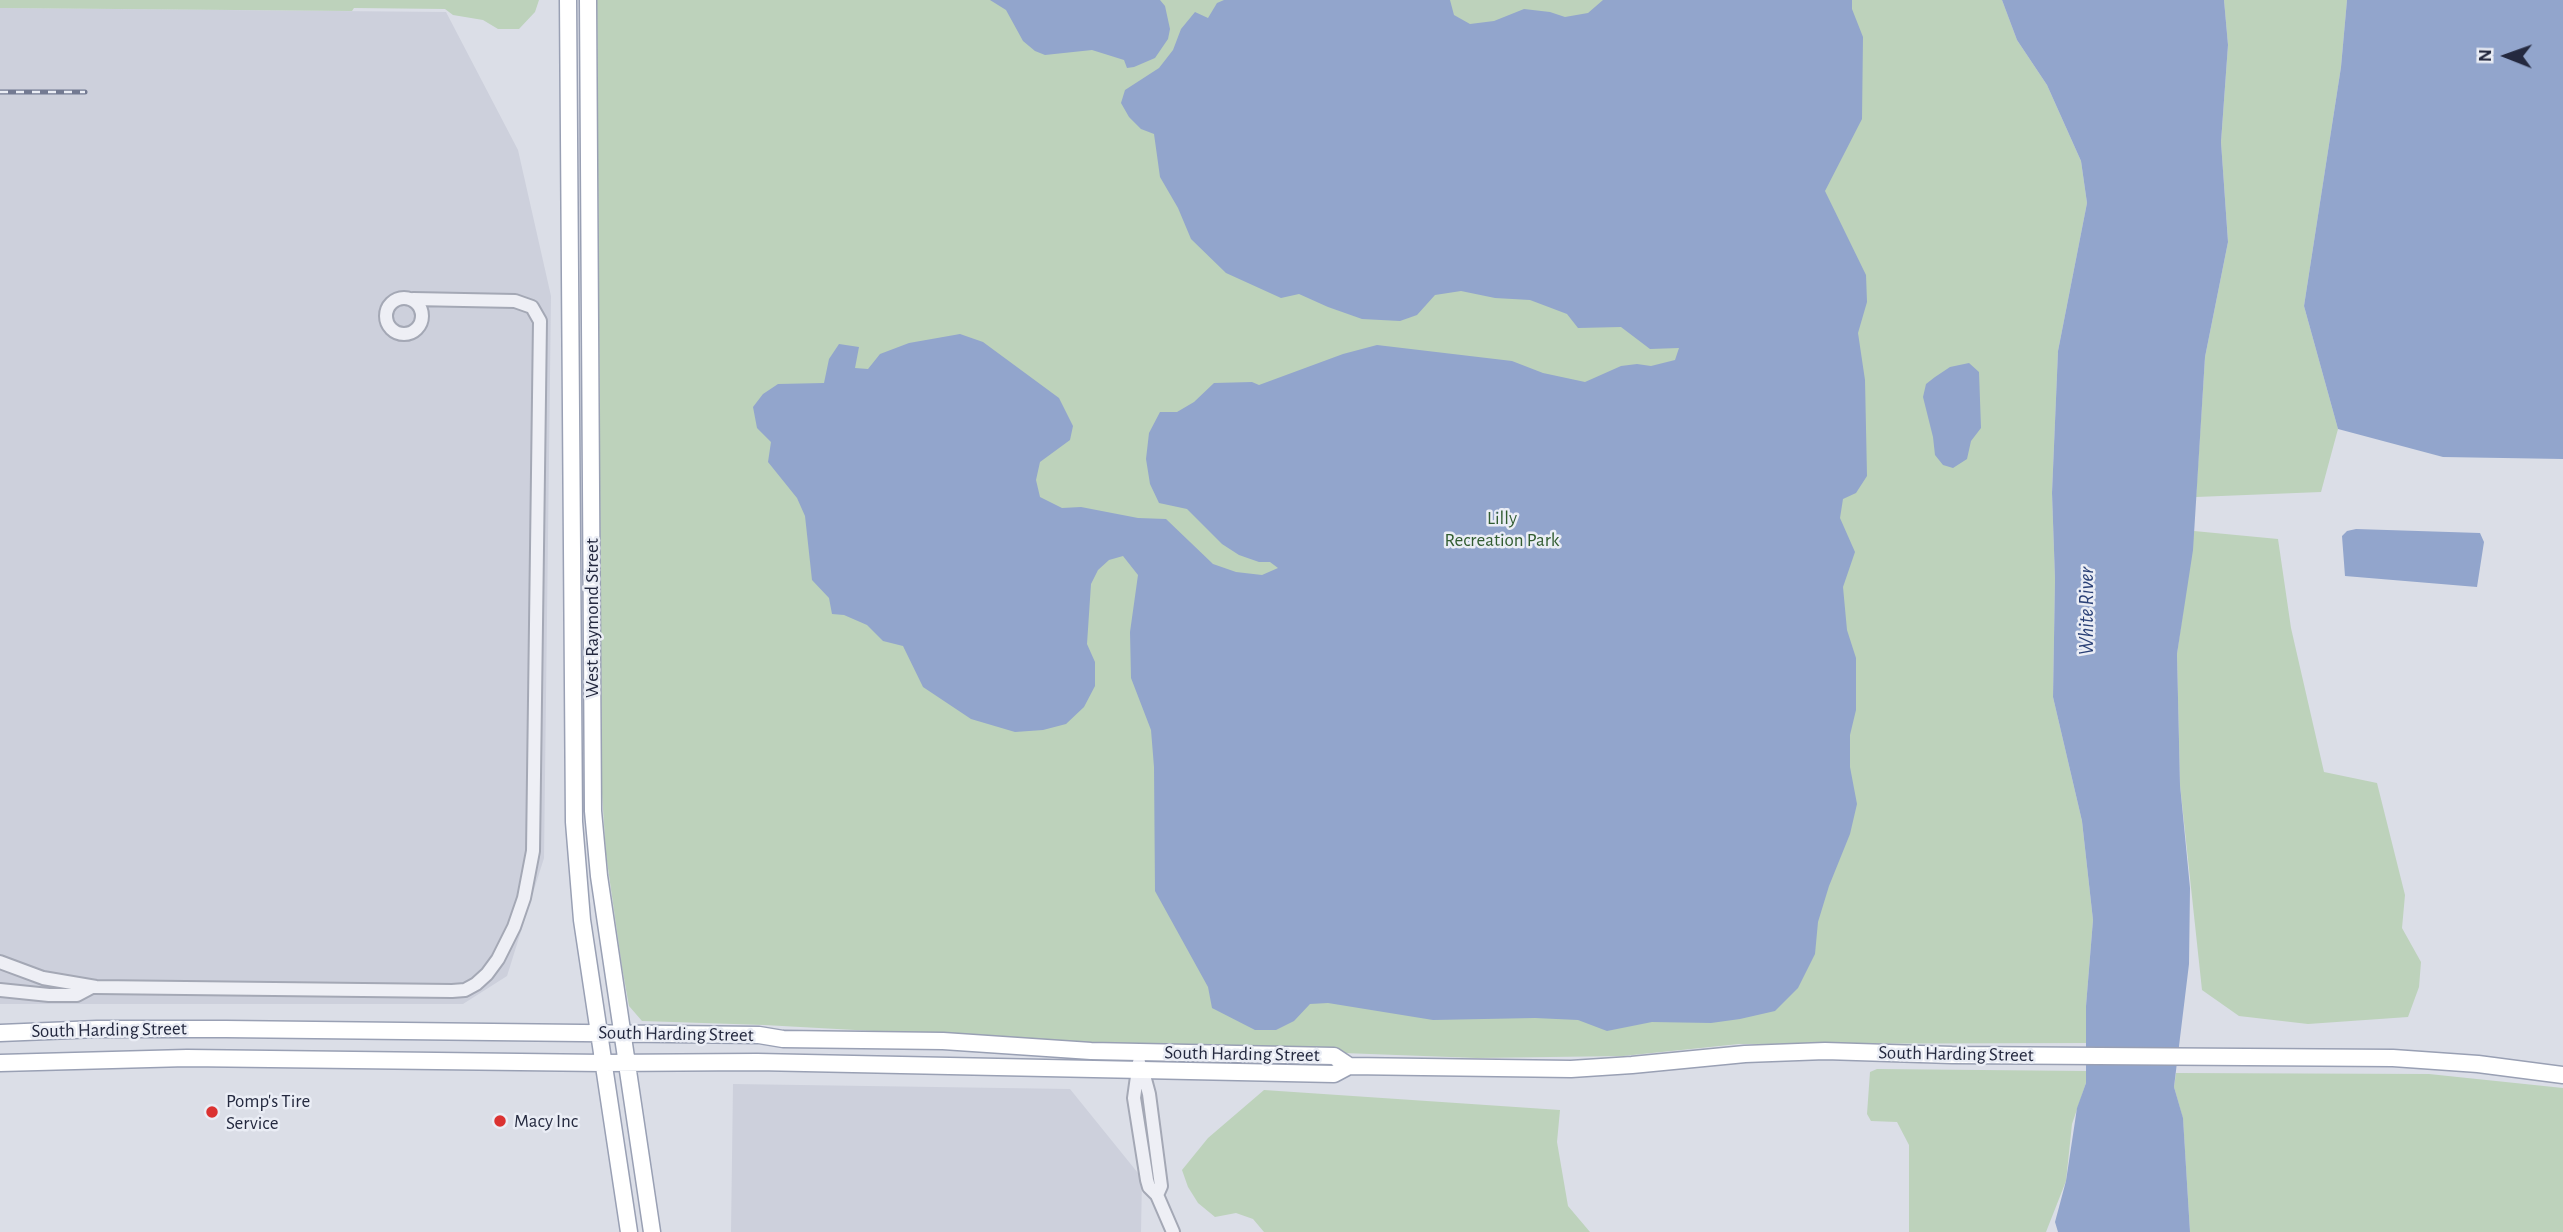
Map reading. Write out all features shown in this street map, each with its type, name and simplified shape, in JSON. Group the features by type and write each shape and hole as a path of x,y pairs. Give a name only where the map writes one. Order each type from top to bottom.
{"main road":[{"name":"West Raymond Street","path":"568,0 574,822 582,920 629,1232"},
{"name":"West Raymond Street","path":"588,0 593,811 599,876 652,1232"},
{"path":"570,343 590,342"},
{"path":"97,1029 99,1059"},
{"name":"South Harding Street","path":"0,1033 97,1029 268,1029 759,1035 841,1040 943,1041 1139,1052 1334,1056 1349,1066"},
{"path":"268,1029 269,1059"},
{"path":"838,1064 841,1040"},
{"name":"South Harding Street","path":"0,1063 99,1059 269,1059 838,1064 1334,1074 1349,1066 1565,1069 1793,1052 2431,1060 2563,1074"}],"street":[{"path":"0,962 43,978 92,987 458,991 476,984 487,974 508,939 526,891 534,839 540,321 535,311 522,302 401,297 391,303 386,314 388,326 401,334 411,333 420,325 422,311 413,299"},
{"path":"422,311 440,300"},
{"path":"0,990 77,995 92,987"},
{"path":"1139,1052 1139,1070 1149,1094 1161,1186 1157,1195 1173,1232"}],"shaded area":[{"path":"0,8 446,12 518,150 551,296 544,858 507,976 463,1004 0,1004"},
{"path":"733,1084 1070,1089 1142,1178 1141,1232 731,1232"}],"green space":[{"path":"0,0 539,0 535,12 519,29 498,29 483,20 453,15 445,9 354,8 352,11 0,8"},
{"name":"Lilly Recreation Park","path":"597,0 2002,0 2017,40 2047,85 2081,161 2087,203 2058,351 2052,493 2055,579 2053,697 2082,821 2093,920 2086,1006 2086,1043 1739,1044 1623,1056 1477,1058 1129,1045 642,1021 629,1006 622,967 606,854 602,794"},
{"path":"2224,0 2347,0 2341,67 2304,306 2338,429 2321,492 2196,497 2205,357 2228,242 2221,142 2228,45"},
{"path":"2194,531 2278,539 2291,628 2324,772 2377,783 2405,895 2402,928 2421,962 2419,987 2408,1017 2308,1024 2239,1016 2202,990 2180,785 2177,654"},
{"path":"1877,1069 2086,1071 2086,1083 2072,1124 2066,1181 2046,1232 1909,1232 1909,1145 1897,1122 1871,1121 1867,1114 1870,1072"},
{"path":"2176,1073 2429,1074 2563,1088 2563,1232 2190,1232 2183,1119 2174,1087"},
{"path":"1264,1090 1560,1110 1557,1142 1568,1206 1590,1232 1264,1232 1253,1219 1236,1213 1215,1217 1198,1203 1182,1170 1208,1138"}],"water":[{"path":"990,0 1160,0 1165,6 1170,29 1168,39 1155,58 1134,67 1127,68 1124,60 1092,50 1045,55 1023,41 1006,10"},
{"path":"1224,0 1450,0 1454,15 1470,24 1494,21 1524,9 1565,17 1588,13 1603,0 1852,0 1852,9 1863,37 1862,119 1825,191 1866,275 1867,302 1858,333 1865,380 1867,476 1856,493 1843,499 1840,518 1855,552 1843,587 1847,630 1856,658 1856,710 1850,735 1850,767 1857,804 1850,834 1818,922 1815,954 1798,988 1775,1011 1711,1023 1652,1022 1607,1031 1578,1020 1433,1020 1328,1003 1310,1004 1294,1021 1276,1030 1255,1030 1212,1008 1208,987 1155,891 1151,730 1131,678 1130,632 1138,575 1123,556 1109,560 1098,570 1091,584 1087,644 1095,662 1095,686 1084,707 1066,724 1043,730 1015,732 971,719 923,687 903,646 883,641 867,625 844,615 832,614 829,598 812,580 805,516 797,498 768,462 771,442 757,428 753,407 763,394 778,384 824,383 829,359 839,344 859,347 855,368 868,369 880,354 909,343 960,334 983,342 1059,398 1073,426 1070,440 1040,462 1036,480 1040,497 1062,508 1081,507 1138,518 1166,519 1213,564 1236,572 1262,575 1278,568 1270,562 1259,562 1239,555 1222,544 1187,509 1159,503 1150,484 1146,459 1149,433 1160,412 1177,412 1194,402 1214,383 1252,382 1259,385 1343,354 1377,345 1512,361 1543,373 1585,382 1621,366 1651,366 1675,360 1679,348 1650,349 1621,327 1578,328 1567,314 1530,300 1495,298 1461,291 1435,295 1417,315 1400,321 1362,319 1299,294 1281,298 1226,273 1191,239 1178,208 1160,177 1154,134 1141,129 1129,117 1121,103 1125,90 1159,68 1173,50 1181,29 1195,12 1208,18 1217,3"},
{"name":"White River","path":"2002,0 2224,0 2228,45 2221,142 2228,242 2205,357 2193,550 2177,654 2180,785 2190,888 2189,964 2174,1087 2183,1118 2190,1232 2058,1232 2055,1222 2066,1181 2077,1108 2086,1083 2086,1006 2093,920 2082,821 2053,697 2055,579 2052,493 2058,351 2087,203 2081,161 2047,85 2017,40"},
{"path":"2347,0 2563,0 2563,459 2443,457 2338,429 2304,306 2341,67"},
{"path":"1969,363 1979,372 1981,428 1971,441 1967,459 1953,468 1943,465 1935,455 1923,397 1926,384 1935,377 1950,367"},
{"path":"2356,529 2480,533 2484,542 2477,587 2345,576 2342,536 2347,531"}],"railway":[{"path":"0,92 85,92"}],"place":[{"name":"Pomp's Tire Service","path":"212,1112"},
{"name":"Macy Inc","path":"500,1121"}]}
